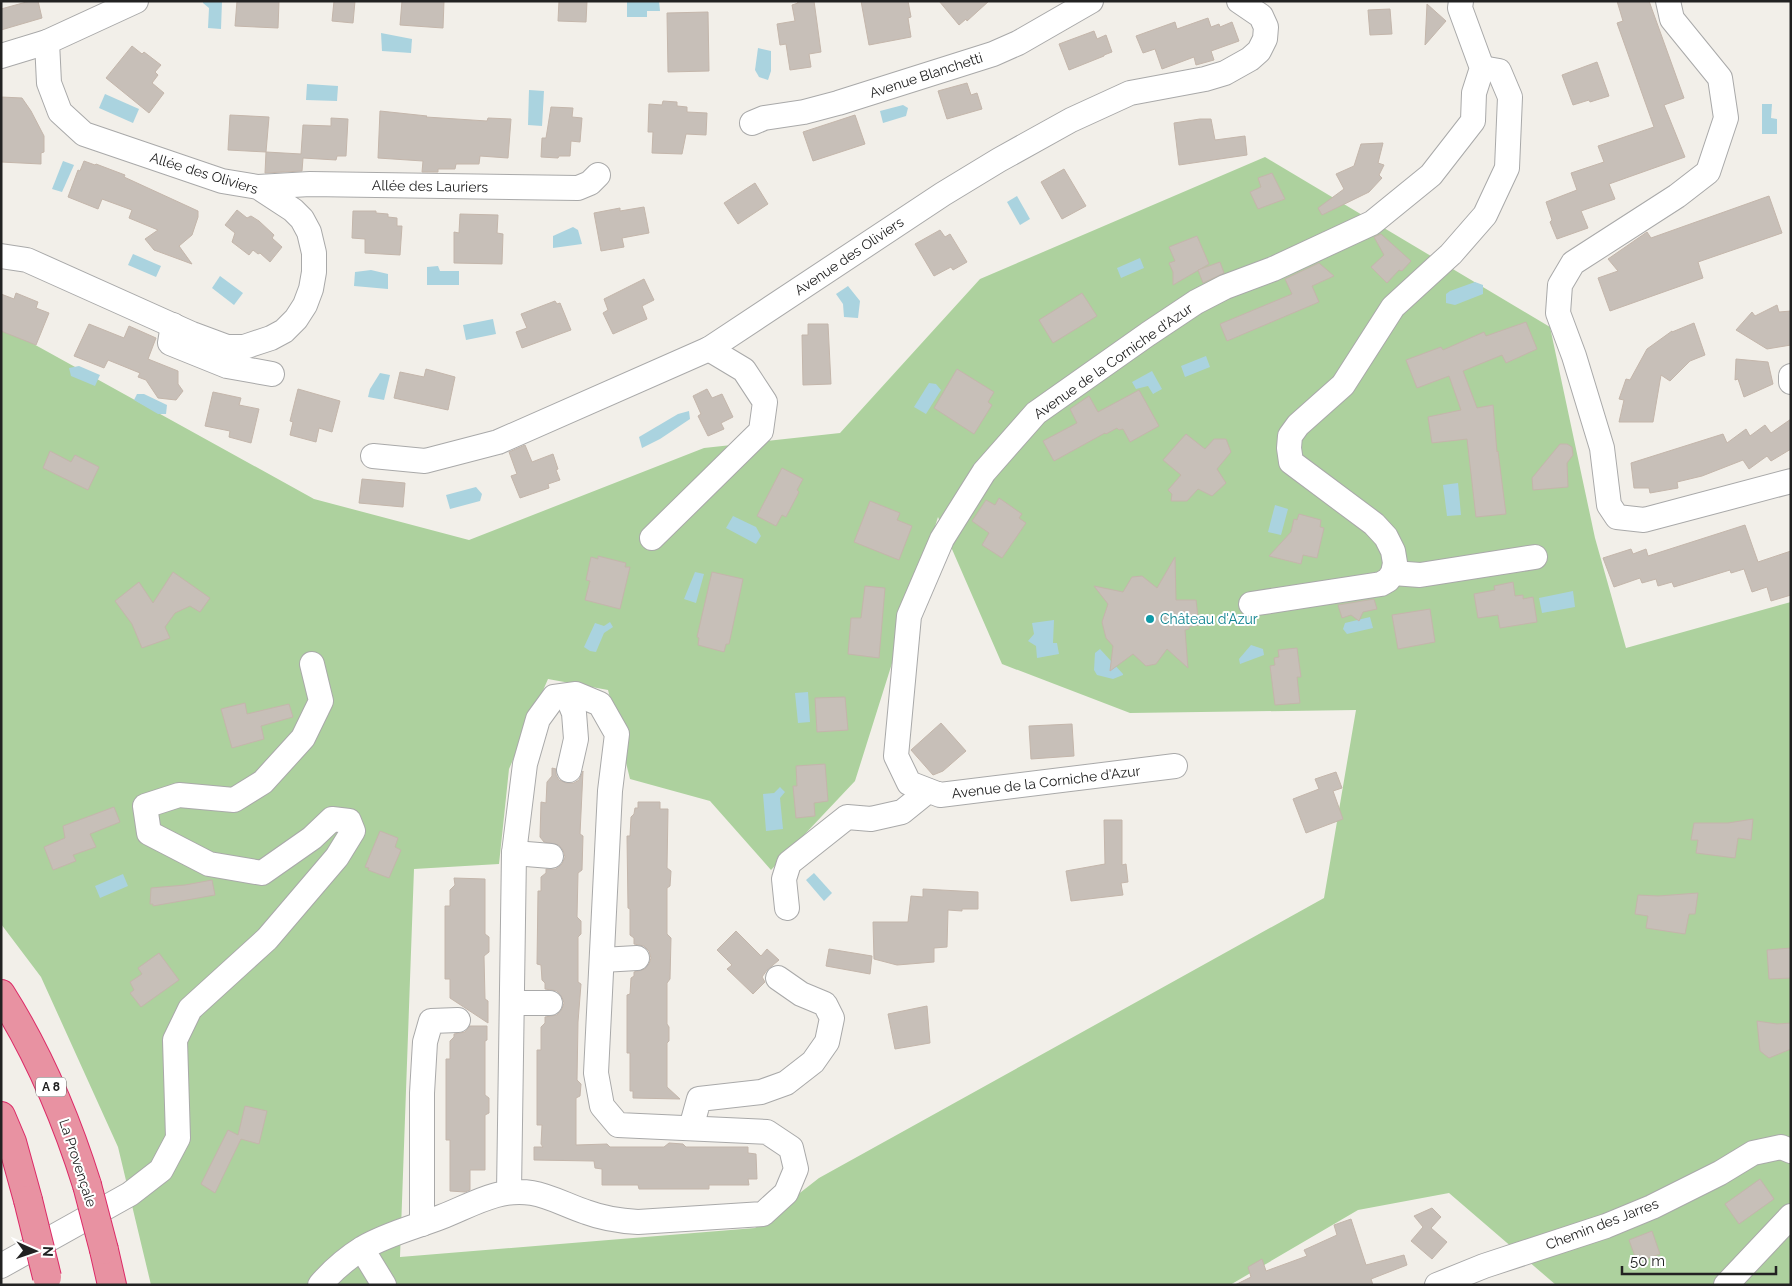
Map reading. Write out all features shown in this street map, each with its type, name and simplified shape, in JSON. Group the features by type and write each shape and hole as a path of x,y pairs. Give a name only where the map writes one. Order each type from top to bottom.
{"highway":[{"name":"La Provençale","path":"1,994 19,1022 48,1081 74,1143 87,1185 112,1285"},
{"path":"1,1116 12,1142 48,1281"}],"street":[{"path":"1,56 47,42 136,1"},
{"name":"Avenue Blanchetti","path":"752,123 764,118 804,112 838,103 993,54 1018,43 1091,1"},
{"name":"Avenue des Oliviers","path":"373,456 425,461 498,442 709,349 943,194 999,160 1072,120 1130,93 1205,79 1230,70 1250,59 1259,52 1265,39 1266,27 1261,16 1240,1"},
{"path":"1668,1 1672,19 1720,78 1726,118 1708,172 1677,196 1573,263 1560,285 1558,313 1574,356 1602,448 1609,505 1617,517 1644,520 1791,481"},
{"path":"1251,604 1381,584 1388,580 1393,573 1393,551 1386,537 1374,524 1291,462 1290,436 1298,425 1343,385 1393,307 1451,254 1486,215 1507,168 1510,97 1499,71 1482,68 1456,4"},
{"name":"Allée des Oliviers","path":"1,256 27,260 227,347 244,346 272,338 284,331 296,319 305,305 311,289 314,272 314,253 309,232 302,219 293,210 258,187 222,181 84,134 60,112 49,83 47,42"},
{"name":"Avenue de la Corniche d'Azur","path":"1175,766 969,793 940,795 909,783 896,756 909,616 942,538 984,472 1036,413 1196,302 1224,287 1272,270 1372,223 1431,175 1473,121 1474,93 1482,68"},
{"name":"Allée des Lauriers","path":"258,187 310,184 578,188 590,183 598,175"},
{"path":"173,325 170,344 227,366 272,374"},
{"path":"652,538 761,431 765,402 744,370 709,349"},
{"path":"1791,376 1791,382"},
{"path":"1393,573 1420,575 1534,557"},
{"path":"1,1266 130,1194 161,1170 178,1138 175,1040 190,1009 267,939 337,857 353,831 349,821 332,819 312,838 262,873 209,864 149,833 145,806 179,796 234,800 264,782 303,738 321,701 312,664"},
{"path":"320,1285 330,1273 362,1249 379,1240 484,1198 509,1192 532,1193 586,1213 638,1222 763,1214 786,1193 796,1169 791,1148 767,1132 618,1124 602,1106 596,1073 610,791 617,734 600,704 576,694 554,697 538,719 525,764 514,853 509,1192"},
{"path":"566,696 574,713 576,739 569,770"},
{"path":"787,908 784,879 789,863 847,817 871,819 902,812 928,791"},
{"path":"514,853 551,856"},
{"path":"602,960 637,958"},
{"path":"691,1128 699,1099 761,1092 786,1083 812,1062 826,1042 832,1018 825,1004 801,994 778,978"},
{"path":"512,1003 550,1003"},
{"path":"422,1224 424,1042 431,1021 458,1020"},
{"name":"Chemin des Jarres","path":"1437,1285 1484,1266 1606,1226 1652,1207 1720,1173 1753,1153 1781,1147 1791,1151"},
{"path":"1726,1285 1791,1216"},
{"path":"362,1249 384,1285"}],"green space":[{"path":"1265,157 1550,327 1595,538 1626,648 1791,602 1791,1285 1556,1285 1449,1193 1358,1210 1230,1285 151,1285 118,1147 41,977 1,924 1,326 314,499 469,540 704,448 840,433 980,279","holes":["938,517 1002,664 1130,713 1356,710 1324,898 819,1178 755,1228 400,1257 414,869 499,864 509,769 548,679 608,690 630,779 710,801 771,870 855,781"]}],"water":[{"path":"203,1 222,1 221,29 208,28 209,8"},
{"path":"627,1 659,1 660,11 647,11 647,17 627,17"},
{"path":"381,33 412,39 411,53 382,51"},
{"path":"758,48 771,51 771,71 768,80 759,77 755,70"},
{"path":"307,84 338,86 337,101 306,100"},
{"path":"529,90 544,91 542,126 528,125"},
{"path":"105,94 139,109 133,123 99,108"},
{"path":"1762,104 1772,104 1771,118 1777,119 1777,134 1762,134"},
{"path":"903,105 908,108 906,116 883,123 880,111"},
{"path":"63,161 74,165 62,192 52,189"},
{"path":"1017,196 1030,219 1020,225 1007,202"},
{"path":"573,227 578,230 582,244 553,248 553,236"},
{"path":"133,254 161,266 156,277 128,265"},
{"path":"1140,258 1144,268 1121,278 1117,268"},
{"path":"438,266 440,271 459,271 459,285 427,285 427,267"},
{"path":"371,270 388,274 388,289 354,286 355,272"},
{"path":"220,276 243,293 234,305 212,288"},
{"path":"1475,282 1483,285 1483,294 1455,305 1446,303 1446,294 1450,291"},
{"path":"848,286 860,301 858,318 844,317 843,304 836,294"},
{"path":"493,319 496,334 466,340 463,325"},
{"path":"1206,356 1210,367 1185,377 1181,366"},
{"path":"79,366 100,375 95,386 71,376 69,368"},
{"path":"1152,371 1162,389 1153,394 1148,386 1136,389 1132,382"},
{"path":"380,373 390,375 384,400 368,397 370,389"},
{"path":"929,383 936,384 941,390 926,414 914,407"},
{"path":"137,394 144,394 167,405 166,414 158,414 134,400"},
{"path":"689,411 690,419 660,439 642,448 639,437 678,414"},
{"path":"1458,483 1461,515 1447,516 1443,485"},
{"path":"476,487 482,494 480,501 450,509 446,495"},
{"path":"1275,505 1288,509 1281,535 1268,532"},
{"path":"733,516 756,527 761,536 756,544 726,528"},
{"path":"695,572 704,574 696,603 684,599"},
{"path":"1573,591 1575,607 1542,613 1539,598"},
{"path":"1370,617 1373,628 1347,634 1343,629 1345,623"},
{"path":"1054,620 1053,643 1057,643 1059,654 1037,658 1036,646 1028,641 1034,634 1032,623"},
{"path":"610,622 613,627 604,633 596,652 584,647 595,623 604,626"},
{"path":"1251,645 1263,649 1264,655 1240,664 1239,659"},
{"path":"1100,649 1123,675 1113,679 1097,675 1094,670 1095,653"},
{"path":"808,692 810,722 798,723 795,693"},
{"path":"780,787 785,792 780,798 783,829 766,831 763,794 774,793"},
{"path":"814,873 832,893 824,901 806,880"},
{"path":"123,874 128,886 100,898 95,886"}],"building":[{"path":"30,1 38,1 42,18 1,30 1,9"},
{"path":"237,1 279,1 278,28 235,26"},
{"path":"334,1 355,1 353,23 332,21"},
{"path":"402,1 444,1 443,28 400,25"},
{"path":"559,1 587,1 586,22 558,21"},
{"path":"797,1 814,1 821,52 809,54 811,67 790,70 786,44 780,45 777,24 795,21 792,5 798,3"},
{"path":"861,1 908,1 911,17 908,18 911,37 869,45"},
{"path":"939,1 989,1 967,21 966,19 959,25"},
{"path":"1617,1 1649,1 1684,98 1664,105 1685,157 1609,184 1615,199 1581,211 1588,228 1557,239 1550,222 1552,220 1546,202 1577,190 1571,173 1604,162 1598,146 1654,127 1617,23 1623,21"},
{"path":"1427,4 1446,21 1425,45"},
{"path":"1390,9 1392,34 1370,35 1368,10"},
{"path":"708,12 709,71 668,72 667,13"},
{"path":"1208,18 1211,27 1219,24 1220,27 1232,22 1239,41 1211,51 1214,60 1196,65 1194,57 1162,69 1155,49 1143,53 1136,36 1175,22 1177,29"},
{"path":"1094,31 1097,39 1106,35 1112,52 1069,70 1059,44"},
{"path":"132,46 142,54 144,52 161,65 155,72 158,75 152,83 164,93 149,113 106,78"},
{"path":"1597,62 1609,96 1573,105 1562,75"},
{"path":"967,83 971,95 977,93 982,109 947,119 938,91"},
{"path":"1,97 22,98 31,111 44,136 44,152 41,153 41,164 1,162"},
{"path":"663,101 677,102 677,106 687,107 687,112 707,113 706,135 686,134 682,154 652,153 653,132 648,132 649,104 662,105"},
{"path":"551,107 573,108 572,117 582,118 580,142 571,141 570,156 559,156 558,158 541,157 542,138 546,138"},
{"path":"380,111 426,117 487,121 488,118 511,119 508,158 480,156 479,164 456,164 455,169 438,169 438,172 422,172 423,161 378,158"},
{"path":"230,115 269,117 266,152 228,150"},
{"path":"855,115 865,144 813,161 803,132"},
{"path":"331,118 348,119 346,156 337,156 336,160 303,158 302,171 265,173 266,152 301,154 303,125 331,126"},
{"path":"1211,119 1215,140 1245,136 1247,155 1179,165 1174,123"},
{"path":"1383,143 1378,163 1384,165 1379,175 1382,178 1369,192 1322,215 1318,208 1344,189 1336,174 1354,166 1361,144"},
{"path":"84,161 125,175 124,177 198,211 192,235 179,246 192,264 154,250 145,239 158,230 129,218 132,210 102,199 98,209 68,197 78,170 80,171"},
{"path":"1064,169 1086,206 1062,219 1041,182"},
{"path":"1272,173 1285,199 1258,209 1250,192 1261,187 1258,178"},
{"path":"755,183 768,204 738,224 724,203"},
{"path":"1769,196 1782,233 1698,262 1703,278 1610,311 1598,278 1618,271 1608,259 1647,232 1651,238"},
{"path":"644,207 649,233 622,238 624,247 601,251 594,213 620,208 620,211"},
{"path":"237,210 247,218 251,216 259,221 274,235 272,238 282,247 270,262 260,253 258,254 253,250 249,255 232,242 235,233 225,225"},
{"path":"353,211 376,211 376,213 388,214 388,217 397,218 397,226 402,226 400,255 365,253 365,239 352,238"},
{"path":"460,214 498,215 497,233 503,234 502,264 454,263 454,232 459,233"},
{"path":"940,230 945,237 950,234 967,262 953,270 951,267 934,276 915,244"},
{"path":"1381,234 1411,261 1387,283 1371,267 1384,255 1374,237"},
{"path":"1197,236 1209,264 1173,285 1173,272 1169,263 1175,261 1169,247"},
{"path":"1220,262 1224,273 1203,283 1198,270"},
{"path":"1319,263 1334,276 1312,286 1319,302 1227,341 1220,324 1292,294 1285,279"},
{"path":"644,279 654,300 642,306 647,319 613,334 603,313 608,310 604,299"},
{"path":"16,293 38,302 36,308 49,313 36,345 1,331 1,294 14,299"},
{"path":"1082,293 1097,316 1053,343 1039,320"},
{"path":"555,301 557,304 560,303 571,330 522,348 516,332 527,328 521,314"},
{"path":"1777,305 1779,312 1791,311 1791,345 1767,349 1736,330 1752,312 1755,316"},
{"path":"1526,322 1537,349 1506,363 1502,355 1463,371 1477,408 1493,405 1497,452 1506,514 1476,517 1467,439 1432,443 1428,417 1461,410 1449,376 1417,388 1406,360 1441,347 1443,350 1484,332 1486,336"},
{"path":"1694,323 1705,355 1690,361 1670,381 1661,375 1653,422 1619,422 1624,400 1619,399 1626,379 1630,380 1647,349 1672,331"},
{"path":"89,324 124,338 129,326 156,338 148,359 178,371 178,384 183,391 176,400 158,398 146,380 138,377 140,373 108,360 104,368 74,356"},
{"path":"808,324 828,324 831,384 803,385 802,335 808,335"},
{"path":"1736,359 1768,362 1773,384 1744,397 1738,379 1735,380"},
{"path":"426,369 455,377 448,410 394,398 400,372 424,377"},
{"path":"957,369 994,392 988,402 992,405 974,434 934,408"},
{"path":"298,389 340,401 332,432 319,428 316,442 290,435 293,422 290,421"},
{"path":"707,389 712,398 722,394 733,417 721,423 724,429 708,436 698,416 701,414 693,396"},
{"path":"1139,390 1159,426 1130,442 1123,429 1119,430 1117,428 1054,461 1043,441 1077,423 1070,409 1089,396 1098,412"},
{"path":"213,392 241,398 239,405 259,409 251,443 229,437 230,431 205,426"},
{"path":"1791,419 1791,449 1771,461 1767,456 1749,469 1743,460 1702,476 1677,482 1678,488 1650,493 1649,488 1634,488 1631,463 1723,434 1727,443 1746,429 1750,436 1765,425 1771,433"},
{"path":"1186,434 1205,449 1214,439 1226,439 1231,452 1217,469 1226,483 1212,496 1198,489 1187,501 1171,501 1172,494 1168,490 1181,475 1163,460"},
{"path":"1560,444 1567,444 1572,447 1573,455 1567,463 1568,487 1533,490 1532,478"},
{"path":"525,445 532,462 553,454 560,480 548,484 549,488 520,498 511,476 517,474 509,452"},
{"path":"50,451 71,462 75,455 99,467 88,490 43,468"},
{"path":"782,468 803,479 797,490 799,492 786,517 782,515 776,526 757,516"},
{"path":"362,479 405,483 403,507 359,503"},
{"path":"999,498 1022,514 1019,518 1026,523 1002,558 982,545 989,533 972,521 986,500 995,505"},
{"path":"870,501 900,513 897,520 912,526 899,560 854,542"},
{"path":"1299,514 1321,520 1320,527 1324,528 1317,558 1303,555 1301,564 1269,556 1291,532 1294,519 1297,520"},
{"path":"1745,525 1758,562 1791,551 1791,595 1771,601 1767,587 1752,592 1744,569 1731,573 1730,570 1674,587 1672,582 1658,586 1656,579 1642,583 1640,578 1614,587 1603,558 1631,549 1633,554 1646,549 1648,556"},
{"path":"598,556 626,563 625,567 630,567 620,609 585,600 590,581 586,580 591,557 598,559"},
{"name":"Château d'Azur","path":"1175,557 1176,600 1196,600 1199,625 1185,630 1188,668 1167,649 1156,664 1146,666 1133,654 1110,671 1113,646 1106,638 1102,622 1108,604 1094,586 1123,592 1132,577 1142,576 1157,588"},
{"path":"173,572 210,598 200,612 190,606 175,613 165,627 170,638 142,648 132,624 115,601 139,582 153,603"},
{"path":"712,572 743,579 729,644 726,644 724,652 698,645 699,638 697,637"},
{"path":"1513,582 1515,596 1523,595 1523,599 1533,597 1537,622 1500,628 1498,615 1478,618 1474,594 1495,590 1494,586"},
{"path":"865,586 885,588 879,658 848,654 851,618 861,618"},
{"path":"1374,599 1377,609 1363,612 1359,621 1351,615 1342,618 1338,605"},
{"path":"1430,609 1435,642 1398,649 1392,615"},
{"path":"1297,648 1301,677 1297,677 1300,703 1275,705 1270,666 1275,665 1274,658 1279,657 1278,650"},
{"path":"845,697 848,730 817,732 815,698"},
{"path":"245,703 247,714 289,704 293,717 261,726 264,739 232,748 221,709"},
{"path":"941,723 966,751 943,771 933,775 911,750"},
{"path":"1072,724 1074,756 1031,759 1029,726"},
{"path":"825,764 828,801 814,803 815,816 796,818 793,786 797,786 796,766"},
{"path":"552,768 556,769 556,775 559,780 566,783 574,783 579,780 583,771 580,834 583,836 582,870 578,873 577,917 581,921 581,934 578,937 578,982 581,984 577,1080 581,1084 580,1096 576,1098 576,1145 607,1144 610,1147 664,1147 669,1143 683,1144 686,1147 748,1147 748,1153 756,1154 757,1179 748,1179 749,1185 709,1185 709,1189 639,1189 638,1185 602,1185 602,1169 595,1168 594,1161 534,1160 534,1147 543,1147 541,1144 542,1125 537,1125 537,1050 541,1050 541,1027 545,1023 545,1017 557,1015 564,1003 557,991 545,989 541,965 537,964 538,891 541,891 541,877 546,873 546,869 556,869 562,864 565,857 559,845 544,842 540,837 541,802 546,803 547,782 552,776"},
{"path":"1336,772 1342,788 1333,791 1343,819 1306,833 1293,799 1319,789 1315,779"},
{"path":"638,802 660,802 660,809 668,809 667,868 671,871 670,886 667,888 667,934 671,938 670,979 667,983 669,1041 667,1043 667,1087 680,1099 633,1098 633,1091 630,1091 630,1053 627,1053 627,995 630,994 631,978 634,976 634,972 645,969 651,958 649,951 644,946 634,944 634,938 630,935 627,836 630,836 631,817 634,814 635,808 638,808"},
{"path":"114,807 120,822 90,834 96,847 73,855 76,861 53,870 44,847 65,838 63,826"},
{"path":"1753,819 1751,840 1738,838 1735,858 1696,853 1698,840 1691,840 1694,823 1728,823"},
{"path":"1104,820 1122,820 1122,865 1126,864 1128,882 1121,883 1123,895 1071,901 1066,871 1105,864"},
{"path":"380,831 398,838 395,847 401,850 389,878 365,867"},
{"path":"454,878 485,879 485,934 489,937 489,952 484,956 485,999 488,1001 488,1023 450,998 450,979 445,979 445,906 450,906 450,890 455,885"},
{"path":"212,880 215,895 153,906 153,904 150,904 151,888"},
{"path":"923,889 978,892 978,909 948,910 947,947 934,948 934,962 897,965 874,959 873,922 908,922 911,896 923,897"},
{"path":"1698,893 1695,914 1689,914 1685,934 1646,928 1648,916 1635,914 1638,895 1658,896"},
{"path":"736,931 761,956 767,949 779,960 767,970 762,977 765,982 753,994 727,969 732,965 717,950"},
{"path":"1791,948 1791,978 1769,979 1767,950"},
{"path":"829,949 872,956 870,974 826,966"},
{"path":"159,953 179,980 141,1007 130,993 134,990 130,982 142,974 138,968"},
{"path":"927,1006 930,1043 895,1049 888,1014"},
{"path":"1757,1021 1777,1024 1791,1023 1791,1049 1769,1058 1760,1051"},
{"path":"470,1026 487,1026 487,1040 485,1041 485,1095 489,1098 489,1113 485,1115 485,1170 470,1170 470,1190 465,1192 450,1191 450,1140 446,1140 446,1059 450,1059 450,1041 454,1034 465,1032"},
{"path":"245,1106 267,1111 259,1144 241,1139 215,1193 201,1184 228,1130 238,1135"},
{"path":"1760,1179 1774,1199 1739,1224 1725,1204"},
{"path":"1432,1208 1441,1217 1431,1228 1447,1242 1432,1259 1411,1241 1423,1227 1414,1216"},
{"path":"1351,1219 1366,1265 1404,1255 1407,1265 1371,1279 1373,1285 1235,1285 1251,1277 1248,1267 1262,1259 1266,1271 1307,1256 1304,1250 1337,1235 1334,1225"},
{"path":"1652,1231 1660,1254 1637,1262 1629,1240"}],"place":[{"name":"Château d'Azur","path":"1150,619"}]}
